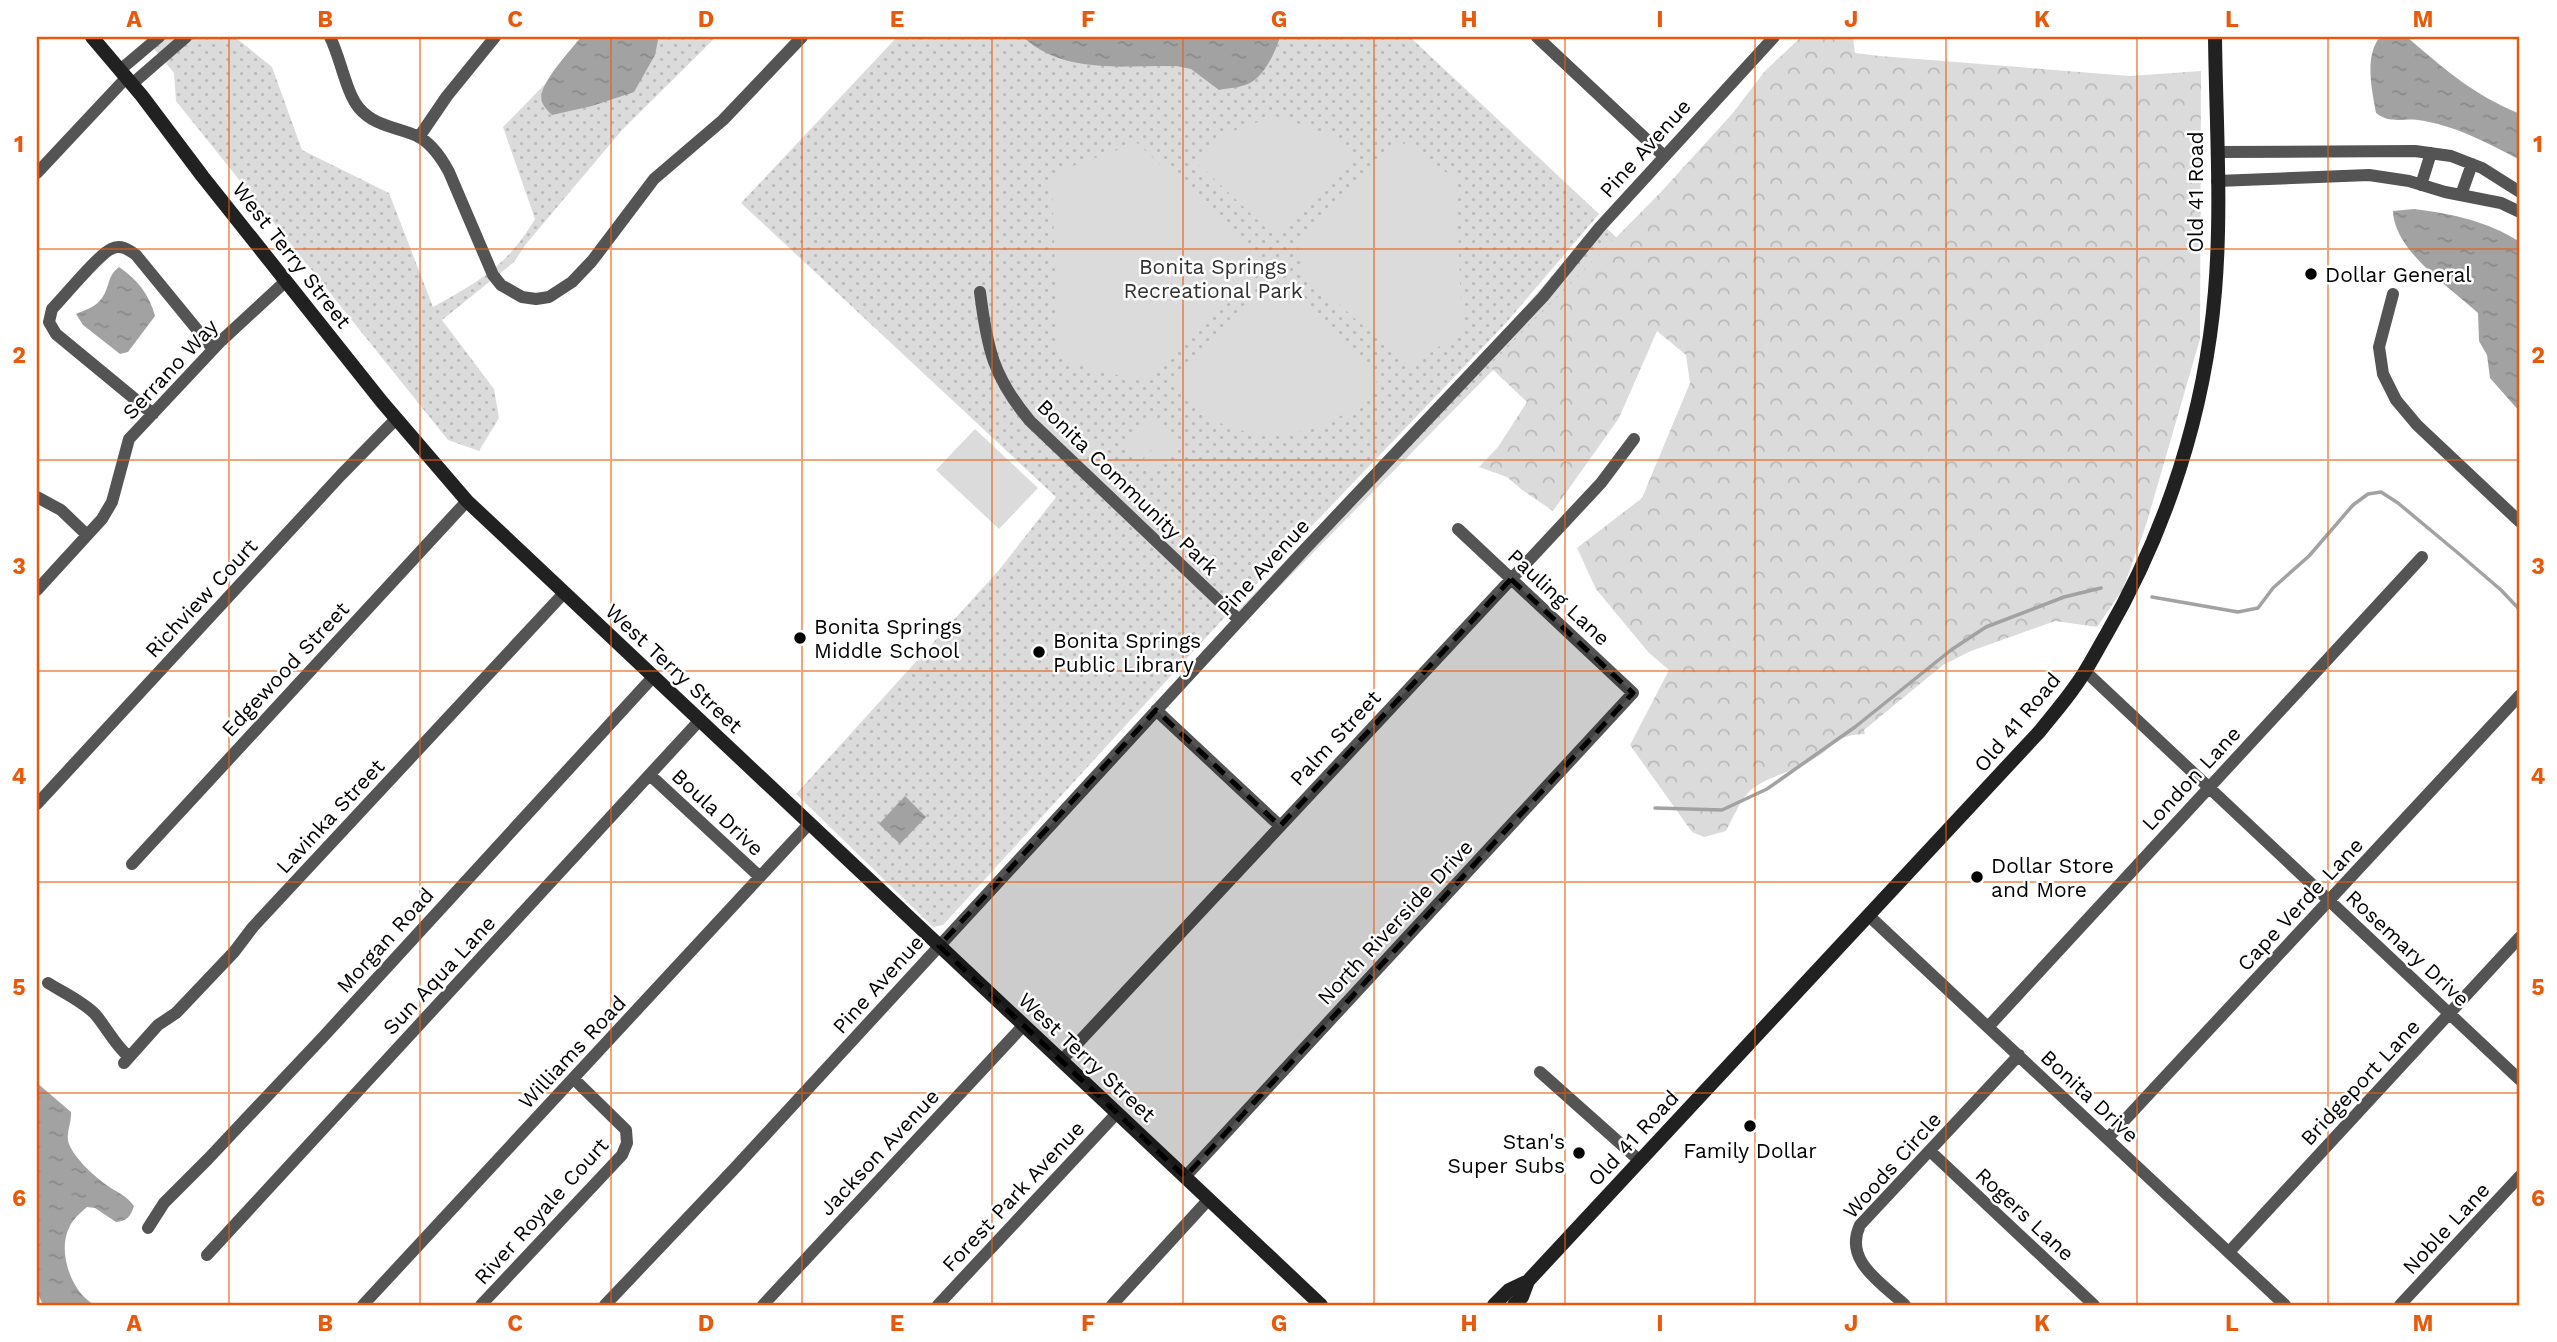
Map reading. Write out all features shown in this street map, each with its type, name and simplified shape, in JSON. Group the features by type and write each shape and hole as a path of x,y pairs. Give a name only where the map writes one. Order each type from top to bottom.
{"street":[{"name":"West Terry Street","path":"92,37 396,419 467,501 1321,1305"},
{"path":"37,173 126,77 159,37"},
{"path":"126,77 186,37"},
{"path":"330,37 356,106 370,119 419,137 441,158 493,275 501,285 522,297 536,299 549,297 572,282 592,261 654,180 723,120 802,37"},
{"path":"419,137 447,96 495,37"},
{"path":"1537,37 1664,156"},
{"name":"Pine Avenue","path":"606,1305 1239,620 1543,297 1600,226 1774,37"},
{"name":"Old 41 Road","path":"1514,1305 1522,1297 1528,1282 2040,731 2085,671 2125,603 2156,540 2189,438 2205,368 2213,314 2217,253 2215,37"},
{"path":"2217,152 2416,151 2451,156 2472,164 2520,192"},
{"path":"2421,185 2431,153"},
{"path":"2461,195 2472,164"},
{"path":"2217,181 2369,175 2501,203 2520,212"},
{"path":"153,414 56,334 49,322 52,309 106,251 113,247 129,249 213,349"},
{"name":"Serrano Way","path":"37,590 102,519 112,502 124,451 130,439 213,349 286,281"},
{"name":"Bonita Community Park","path":"980,292 986,340 993,364 1019,408 1239,620"},
{"path":"2393,294 2379,347 2383,374 2396,400 2417,425 2520,522"},
{"name":"Richview Court","path":"37,804 396,419"},
{"name":"Palm Street","path":"1061,1061 1601,483 1634,439"},
{"path":"37,497 61,510 87,535"},
{"name":"Edgewood Street","path":"131,864 467,501"},
{"name":"Pauling Lane","path":"1458,529 1633,693"},
{"name":"London Lane","path":"1989,1026 2422,557"},
{"name":"Lavinka Street","path":"48,984 88,1007 126,1060 158,1025 176,1013 234,952 253,927 564,593"},
{"name":"Rosemary Drive","path":"2085,671 2520,1080"},
{"name":"Morgan Road","path":"148,1228 164,1203 324,1036 653,677"},
{"name":"North Riverside Drive","path":"1185,1177 1633,693"},
{"name":"Cape Verde Lane","path":"2108,1138 2520,695"},
{"path":"1156,710 1280,826"},
{"name":"Sun Aqua Lane","path":"207,1255 699,720"},
{"name":"Boula Drive","path":"650,775 760,877"},
{"name":"Williams Road","path":"363,1305 809,824"},
{"name":"Bonita Drive","path":"1868,915 2285,1305"},
{"name":"Bridgeport Lane","path":"2229,1252 2520,937"},
{"name":"Jackson Avenue","path":"763,1305 1023,1026"},
{"name":"Woods Circle","path":"1905,1305 1860,1261 1854,1250 1854,1237 1860,1225 2019,1055"},
{"path":"1541,1072 1640,1161"},
{"name":"River Royale Court","path":"481,1305 622,1155 627,1143 626,1130 573,1079"},
{"name":"Forest Park Avenue","path":"938,1305 1117,1113"},
{"name":"Rogers Lane","path":"1930,1151 2094,1305"},
{"name":"Noble Lane","path":"2400,1305 2520,1176"},
{"path":"1112,1305 1209,1199"},
{"name":"West Terry Street","path":"1289,1275 1332,1305"},
{"name":"Old 41 Road","path":"1494,1305 1509,1290 1528,1282"}],"highlighted area":[{"path":"1511,579 1633,693 1185,1177 939,946 1156,710 1280,826"}],"green space":[{"path":"144,37 235,37 272,67 302,150 389,193 433,307 465,289 503,261 535,219 503,127 545,84 581,37 716,37 622,130 526,244 514,262 442,320 494,389 499,418 479,451 448,440 176,101 174,73"},
{"name":"Bonita Springs Recreational Park","path":"897,37 1410,37 1599,214 1505,324 1222,620 943,925 933,927 796,794 999,570 1056,497 741,203"},
{"path":"1801,37 1853,37 1855,53 1880,56 2130,76 2201,71 2200,339 2146,525 2123,589 2097,627 2055,621 1971,651 1943,665 1864,730 1865,734 1841,739 1805,764 1766,780 1752,789 1726,831 1704,837 1692,832 1630,745 1669,670 1649,653 1596,589 1577,548 1642,498 1690,383 1686,355 1657,331 1619,418 1553,511 1507,477 1479,467 1498,447 1527,402 1489,366 1660,193 1732,114 1765,71"},
{"path":"1272,119 1317,130 1356,155 1286,230 1267,229 1195,161 1229,133"},
{"path":"1401,142 1456,179 1462,329 1411,368 1301,271 1298,246"},
{"path":"1137,143 1255,252 1255,265 1148,383 1071,363 1058,350 1052,183 1067,168"},
{"path":"1599,221 1617,238 1490,366 1493,370 1239,628 1230,619 1508,327"},
{"path":"1267,281 1280,283 1382,376 1353,407 1315,428 1277,434 1239,430 1205,414 1174,384"},
{"path":"1150,416 1163,429 1136,457 1123,445"},
{"path":"975,429 1038,488 999,529 936,470"},
{"path":"1167,433 1181,446 1154,474 1141,462"}],"water":[{"path":"581,37 656,37 658,40 655,55 634,92 592,106 552,115 542,102 544,87"},
{"path":"1023,37 1280,37 1268,64 1254,81 1219,90 1191,69 1176,66 1076,63 1039,49"},
{"path":"2380,37 2407,37 2474,90 2520,114 2520,160 2458,130 2418,120 2391,120 2376,113 2371,63 2375,45"},
{"path":"2414,209 2469,220 2520,242 2520,412 2490,378 2487,355 2479,341 2478,313 2426,268 2403,240 2393,211"},
{"path":"119,267 142,288 155,316 128,352 120,354 83,325 76,314 100,301 112,274"},
{"path":"905,796 926,817 900,844 879,824"},
{"path":"37,1083 71,1112 68,1140 76,1156 97,1178 134,1206 128,1217 116,1222 95,1208 87,1207 69,1228 65,1249 69,1271 80,1292 95,1305 43,1305 37,1292"}],"waterway":[{"path":"2152,597 2238,612 2258,608 2273,588 2309,556 2353,505 2368,494 2381,492 2458,553 2520,610"},
{"path":"1655,808 1722,810 1767,789 1855,727 1951,650 1986,627 2064,597 2101,588"}],"place":[{"name":"Dollar General","path":"2311,274"},
{"name":"Bonita Springs Middle School","path":"800,638"},
{"name":"Bonita Springs Public Library","path":"1039,652"},
{"name":"Dollar Store and More","path":"1977,877"},
{"name":"Family Dollar","path":"1750,1126"},
{"name":"Stan's Super Subs","path":"1579,1153"}]}
